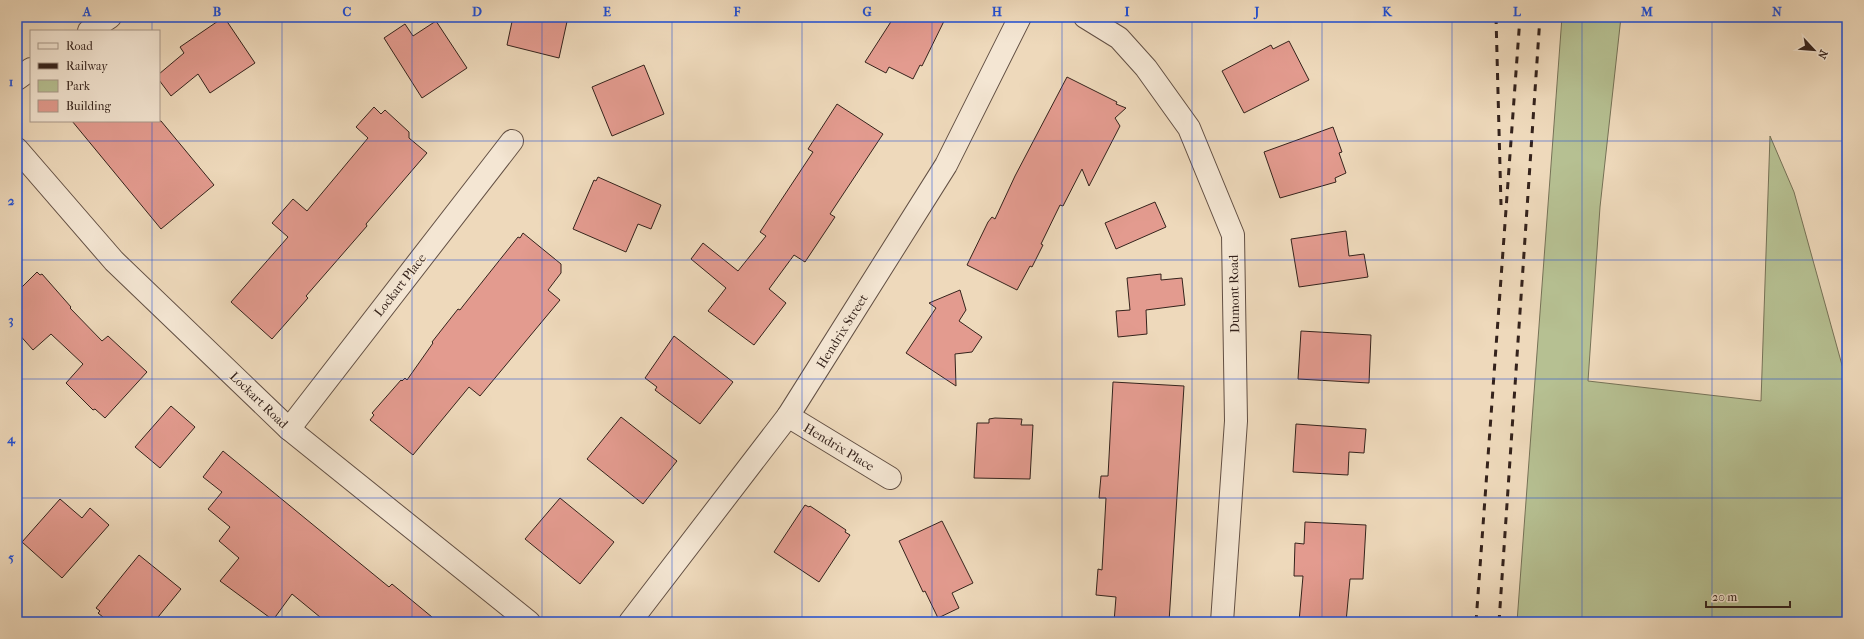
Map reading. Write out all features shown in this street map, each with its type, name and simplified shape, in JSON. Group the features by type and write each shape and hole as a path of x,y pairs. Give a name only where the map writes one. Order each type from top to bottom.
{"street":[{"path":"90,30 110,17"},
{"name":"Hendrix Street","path":"630,622 788,416 946,165 1020,17"},
{"name":"Dumont Road","path":"1085,17 1119,38 1146,68 1189,128 1233,236 1236,421 1222,622"},
{"path":"17,79 30,70"},
{"name":"Lockart Place","path":"289,429 512,140"},
{"name":"Lockart Road","path":"17,149 114,261 289,429 529,622"},
{"name":"Hendrix Place","path":"788,416 890,478"}],"green space":[{"path":"1562,17 1621,17 1600,207 1588,381 1761,401 1770,136 1794,192 1847,383 1847,622 1517,622"}],"building":[{"path":"224,17 255,63 210,93 198,74 171,96 160,81 160,73 184,53 180,47"},
{"path":"513,17 568,17 559,58 507,45"},
{"path":"894,17 946,17 922,66 920,65 913,79 889,67 886,73 865,62"},
{"path":"436,21 467,68 422,98 384,38 405,24 413,36"},
{"path":"1289,41 1309,80 1244,113 1222,71 1271,45 1273,49"},
{"path":"644,65 664,114 612,136 592,87"},
{"path":"1067,77 1126,108 1115,118 1120,126 1089,186 1082,169 1063,206 1060,205 1041,244 1043,245 1032,267 1030,266 1017,290 967,265 988,222 992,217 995,219 1015,176"},
{"path":"837,104 883,134 830,214 835,217 805,262 794,255 769,289 786,303 754,345 708,311 726,288 691,259 703,243 738,271 766,236 760,232 813,152 808,149"},
{"path":"374,107 381,114 385,110 409,132 409,138 427,153 366,224 367,226 306,296 308,298 272,339 231,302 288,237 272,223 293,199 307,211 368,138 356,127"},
{"path":"161,121 214,185 161,229 73,122"},
{"path":"1333,127 1342,152 1339,153 1346,173 1335,178 1336,182 1280,198 1264,152"},
{"path":"598,177 661,205 651,229 638,224 626,252 573,229 594,180 596,181"},
{"path":"1155,202 1166,227 1116,249 1105,223"},
{"path":"1346,231 1349,256 1364,254 1368,277 1299,287 1291,239"},
{"path":"523,233 561,264 561,273 548,290 560,300 480,396 469,387 413,455 370,420 374,415 372,413 401,380 402,381 405,378 407,380 433,343 432,342 458,309 460,310 518,237 520,238"},
{"path":"37,272 40,275 42,274 71,307 70,308 102,341 108,336 147,372 105,418 95,409 93,410 66,383 83,364 51,334 33,350 17,332 17,292"},
{"path":"1161,274 1161,280 1182,278 1185,305 1146,310 1147,334 1118,337 1116,311 1130,310 1127,278"},
{"path":"960,290 966,310 959,321 982,337 972,352 955,354 956,386 906,353 936,308 929,303"},
{"path":"1301,331 1371,335 1369,383 1298,379"},
{"path":"674,336 733,382 700,424 655,390 657,387 645,378"},
{"path":"1113,382 1184,386 1169,622 1114,622 1116,597 1096,595 1098,569 1102,570 1106,498 1099,498 1101,476 1108,476"},
{"path":"171,406 195,427 160,468 135,447"},
{"path":"621,417 677,461 643,504 587,459"},
{"path":"989,419 1022,419 1021,425 1033,425 1030,479 974,478 977,423 989,423"},
{"path":"1296,424 1366,429 1364,453 1349,452 1348,475 1293,472"},
{"path":"223,451 389,587 392,584 438,622 326,622 292,594 273,620 220,581 239,558 219,541 230,527 208,509 222,492 203,477"},
{"path":"560,498 614,542 580,584 525,539"},
{"path":"60,499 82,518 90,508 109,525 62,578 22,542"},
{"path":"805,505 810,506 846,530 845,532 850,535 819,582 774,552"},
{"path":"942,521 973,583 952,593 959,608 938,618 925,591 923,592 899,541"},
{"path":"1305,522 1366,525 1363,579 1350,579 1346,622 1299,622 1303,576 1294,576 1295,543 1304,544"},
{"path":"139,555 181,589 154,622 109,622 98,613 100,611 96,608"}],"railway":[{"path":"1496,17 1501,205"},
{"path":"1476,622 1520,17"},
{"path":"1499,622 1540,17"}]}
